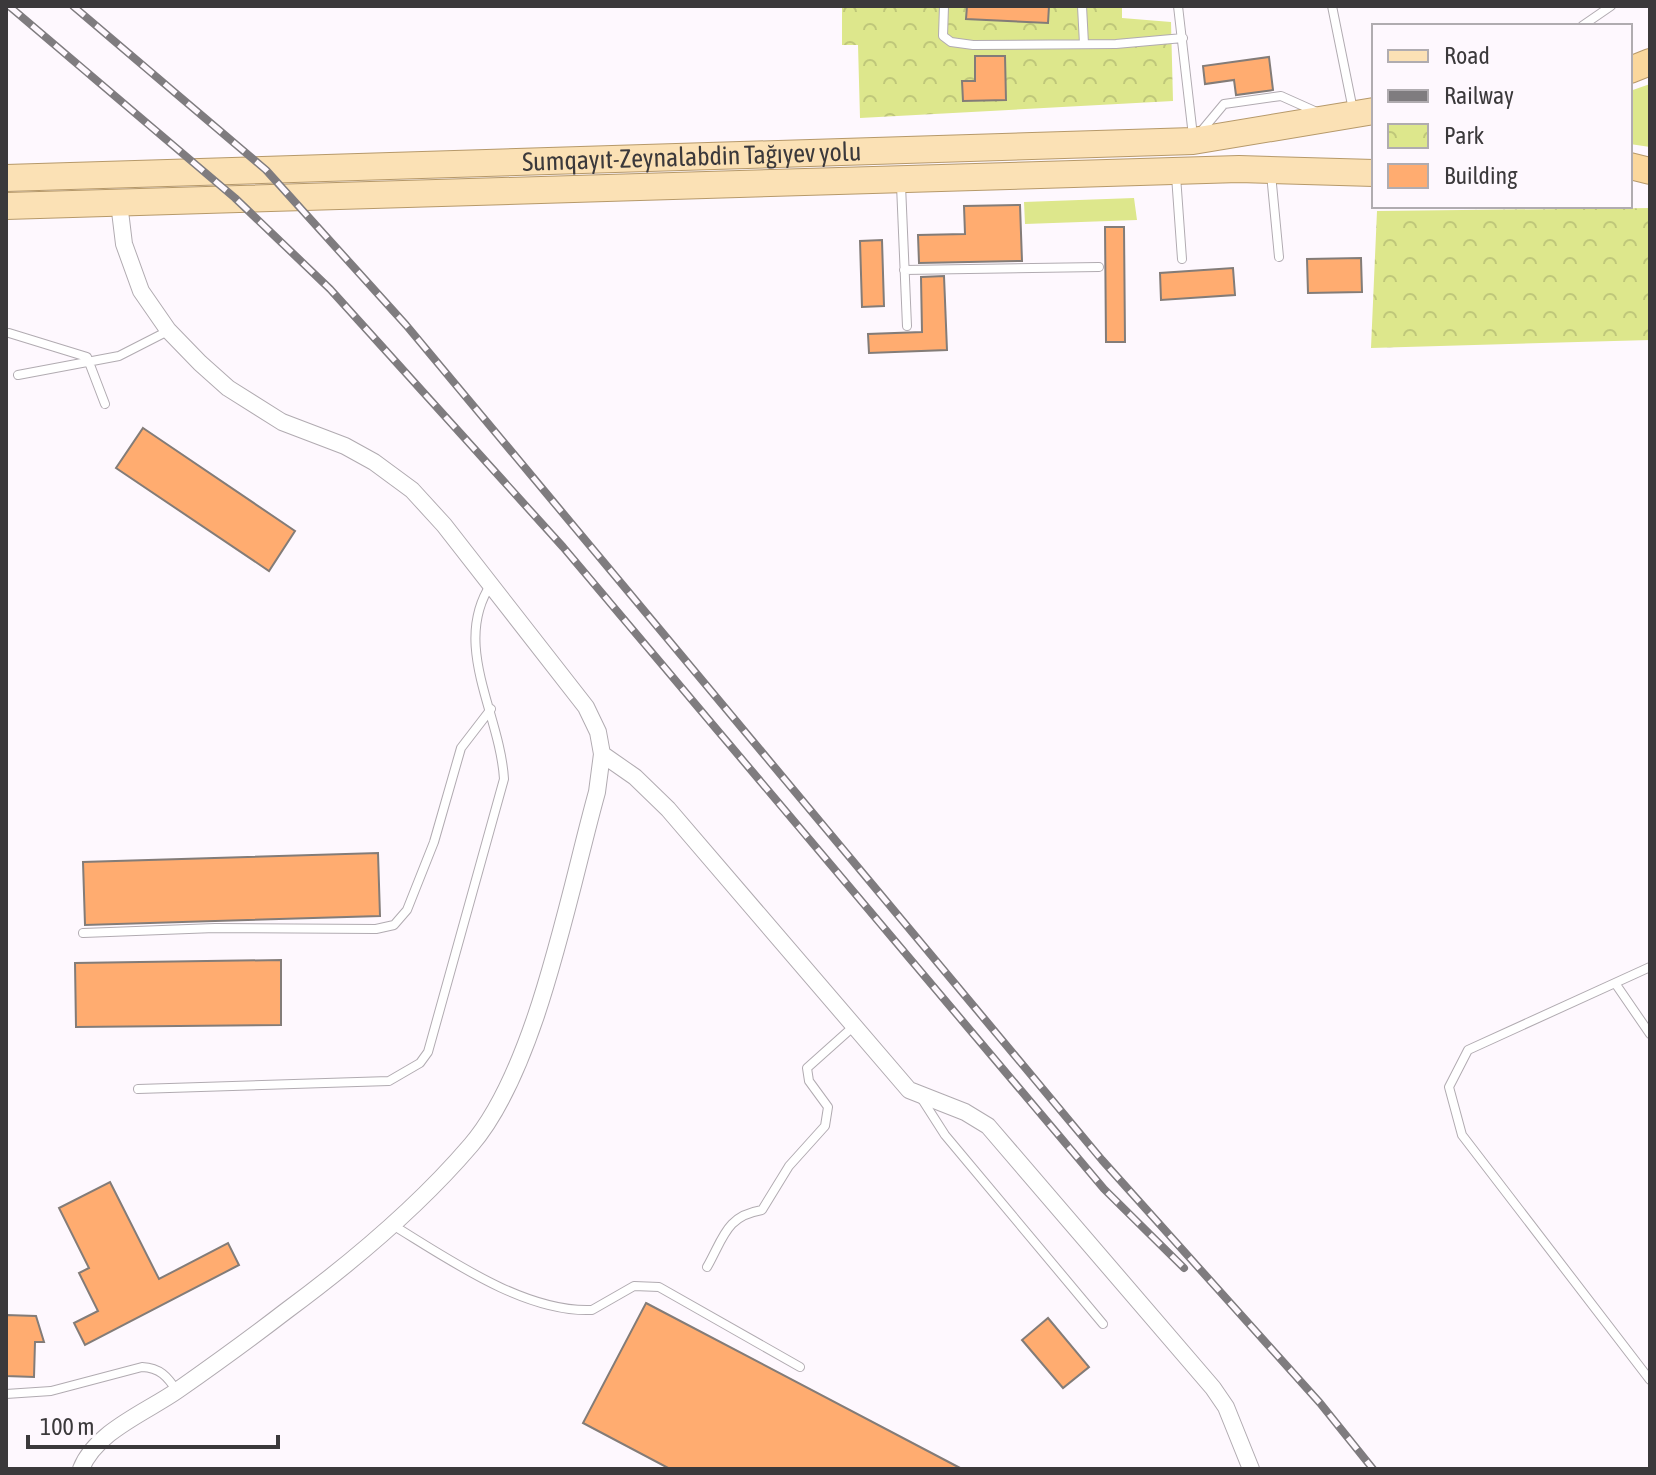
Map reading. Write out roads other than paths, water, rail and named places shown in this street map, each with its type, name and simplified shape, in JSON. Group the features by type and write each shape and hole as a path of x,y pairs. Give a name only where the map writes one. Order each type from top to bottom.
{"main road":[{"name":"Sumqayıt-Zeynalabdin Tağıyev yolu","path":"6,178 1193,141 1353,115"},
{"name":"Sumqayıt-Zeynalabdin Tağıyev yolu","path":"6,206 1270,170 1372,173"}],"street":[{"path":"81,1469 86,1456 110,1434 177,1391 288,1310 390,1224 473,1143 498,1105 521,1058 597,792 602,754 598,732 586,707 492,583 412,490 345,446 282,422 246,401 168,330 131,271 119,203"},
{"path":"602,754 635,777 668,809 855,1025 896,1077 920,1096 965,1112 988,1126 1213,1388 1226,1407 1251,1469"}],"lane":[{"path":"944,6 943,36 951,42 973,45 1084,44 1183,38"},
{"path":"1082,6 1084,44"},
{"path":"1178,6 1193,141"},
{"path":"1332,6 1353,115"},
{"path":"1584,24 1611,6"},
{"path":"1590,24 1594,15"},
{"path":"1270,170 1279,257"},
{"path":"1176,173 1182,259"},
{"path":"901,180 907,326"},
{"path":"904,270 1099,267"},
{"path":"18,375 119,356 168,330"},
{"path":"9,333 71,349 92,363 105,404"},
{"path":"138,1089 389,1081 420,1063 428,1052 504,779 502,752 473,645 478,604 492,583"},
{"path":"83,933 244,927 376,929 394,925 407,910 421,881 461,748 491,709"},
{"path":"1650,967 1468,1050 1449,1087 1462,1135 1650,1380"},
{"path":"1615,983 1650,1034"},
{"path":"707,1267 733,1221 742,1213 762,1210 789,1166 825,1126 828,1107 809,1081 807,1068 855,1025"},
{"path":"920,1096 945,1135 1103,1324"},
{"path":"390,1224 472,1273 533,1300 592,1310 634,1286 659,1287 800,1367"},
{"path":"6,1394 51,1391 142,1367 154,1368 166,1375 177,1391"}],"railway":[{"path":"9,6 235,198 330,289 563,547 1104,1189 1184,1268"},
{"path":"73,6 266,170 406,325 1102,1160 1320,1403 1373,1469"}]}
